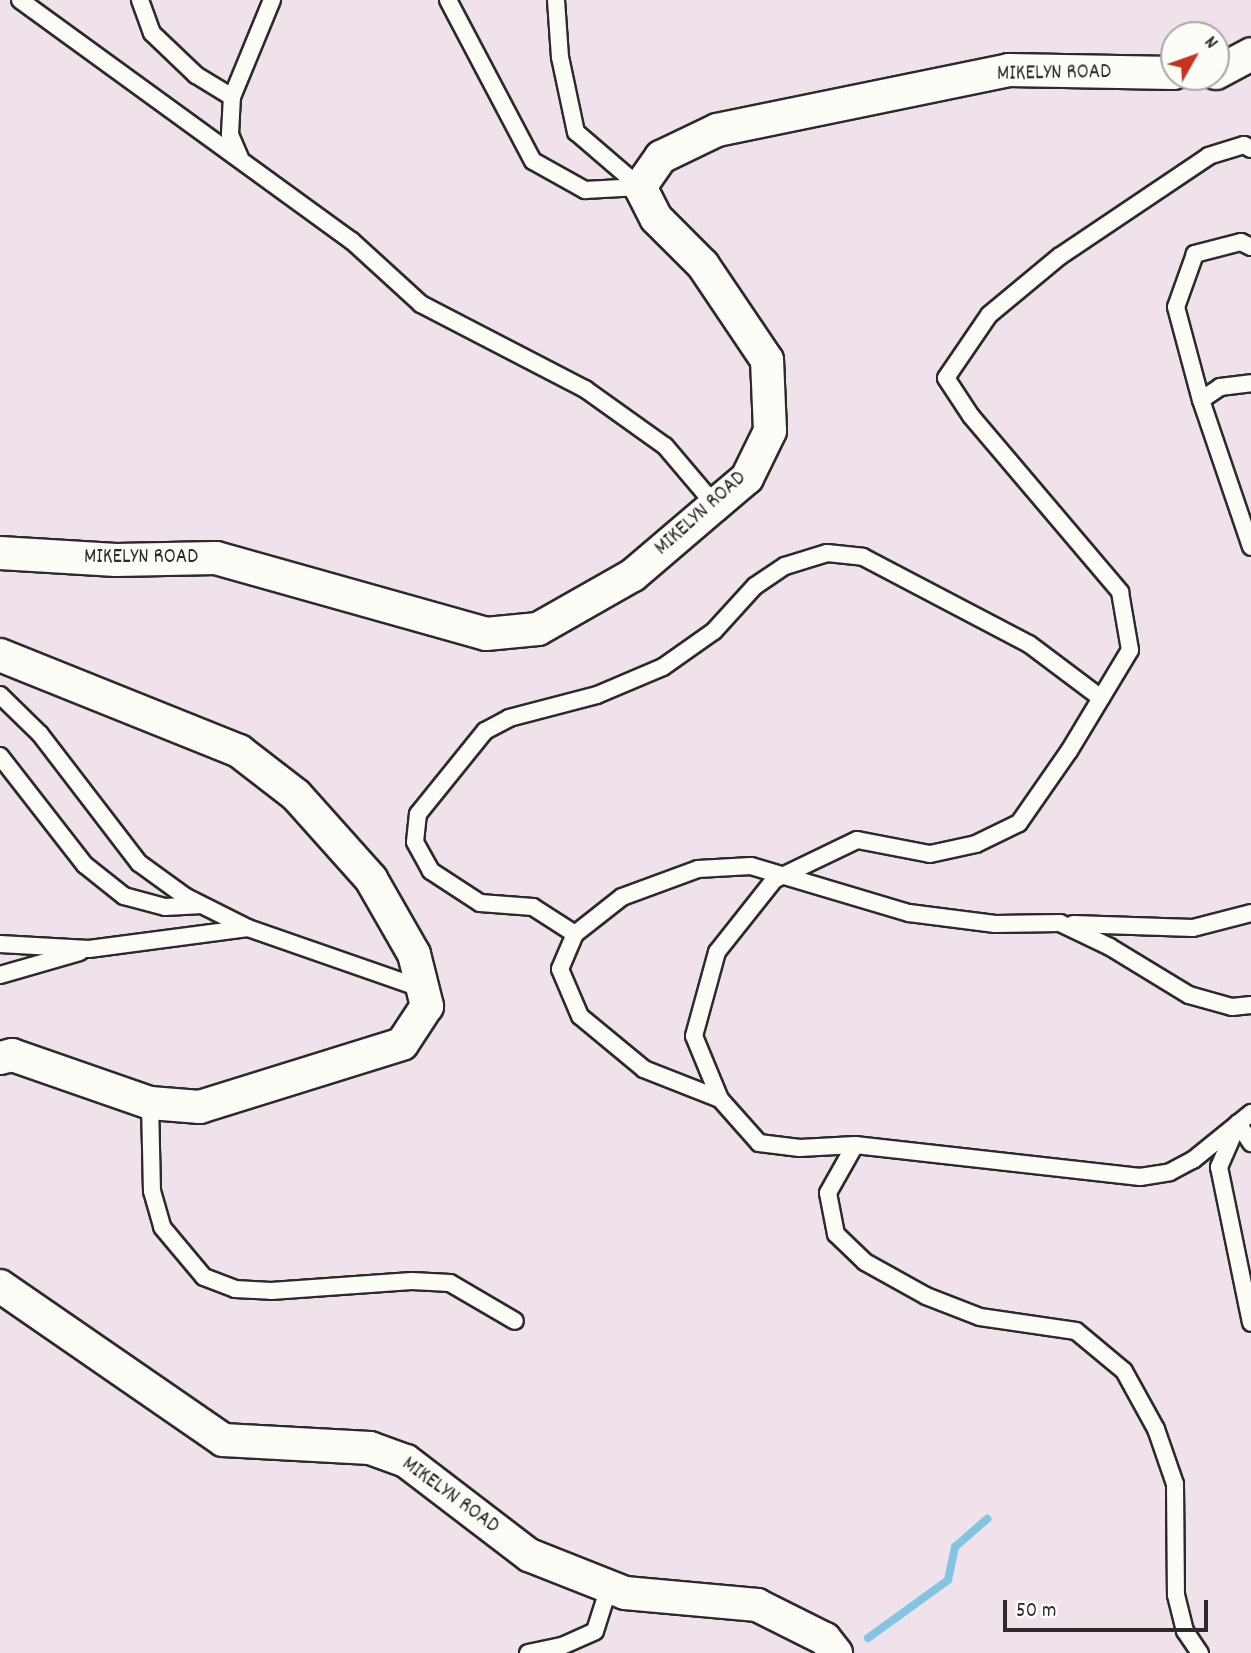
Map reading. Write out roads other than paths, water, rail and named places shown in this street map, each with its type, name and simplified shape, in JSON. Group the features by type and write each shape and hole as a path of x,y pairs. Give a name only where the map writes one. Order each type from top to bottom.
{"street":[{"path":"1230,65 1251,54"},
{"name":"MIKELYN ROAD","path":"0,553 116,560 216,558 486,634 538,629 573,612 633,575 747,478 770,431 767,360 703,265 656,218 640,187 661,157 706,135 797,113 1009,70 1160,73"},
{"path":"0,655 239,751 296,795 371,879 414,954 427,1006 402,1044 200,1107 150,1103 12,1055 0,1058"},
{"name":"MIKELYN ROAD","path":"0,1286 223,1440 370,1448 405,1461 529,1555 625,1593 757,1605 825,1639 836,1653"}],"lane":[{"path":"20,0 352,240 421,304 585,389 665,446 715,505"},
{"path":"140,0 152,33 196,75 232,97"},
{"path":"241,160 230,134 232,97 272,0"},
{"path":"448,0 533,161 585,190 640,187"},
{"path":"556,0 560,57 576,132 640,187"},
{"path":"1245,1118 1193,1160 1170,1172 1140,1177 855,1145 800,1148 759,1143 720,1099 694,1036 717,952 774,880 857,840 930,854 976,844 1019,823 1101,698 1130,650 1120,592 971,416 946,378 989,314 1060,256 1209,156 1244,145 1251,149"},
{"path":"1251,247 1241,242 1195,254 1176,307 1201,400 1251,547"},
{"path":"1201,400 1220,387 1251,383"},
{"path":"575,934 533,907 480,903 430,871 415,842 418,814 485,731 509,718 597,695 663,667 715,631 755,586 785,566 827,553 863,557 1029,644 1101,698"},
{"path":"0,695 40,734 139,863 200,904 248,928 423,989"},
{"path":"0,756 85,865 124,896 165,907 200,904"},
{"path":"720,1099 644,1069 580,1016 561,969 575,934 622,897 698,869 751,866 787,874 909,913 995,924 1060,923 1127,929 1193,928 1251,913"},
{"path":"1060,923 1110,947 1189,995 1232,1007 1251,1005"},
{"path":"0,975 89,950 248,928"},
{"path":"0,944 89,950"},
{"path":"150,1103 152,1191 162,1227 204,1277 235,1289 271,1291 412,1281 450,1283 515,1321"},
{"path":"1245,1118 1251,1143"},
{"path":"1245,1118 1219,1167 1251,1323"},
{"path":"855,1145 828,1193 836,1234 865,1262 926,1296 980,1317 1076,1331 1124,1371 1156,1429 1175,1484 1175,1595 1185,1631 1200,1653"},
{"path":"528,1653 562,1646 595,1631 608,1587"}],"waterway":[{"path":"868,1638 948,1580 955,1547 987,1519"}]}
